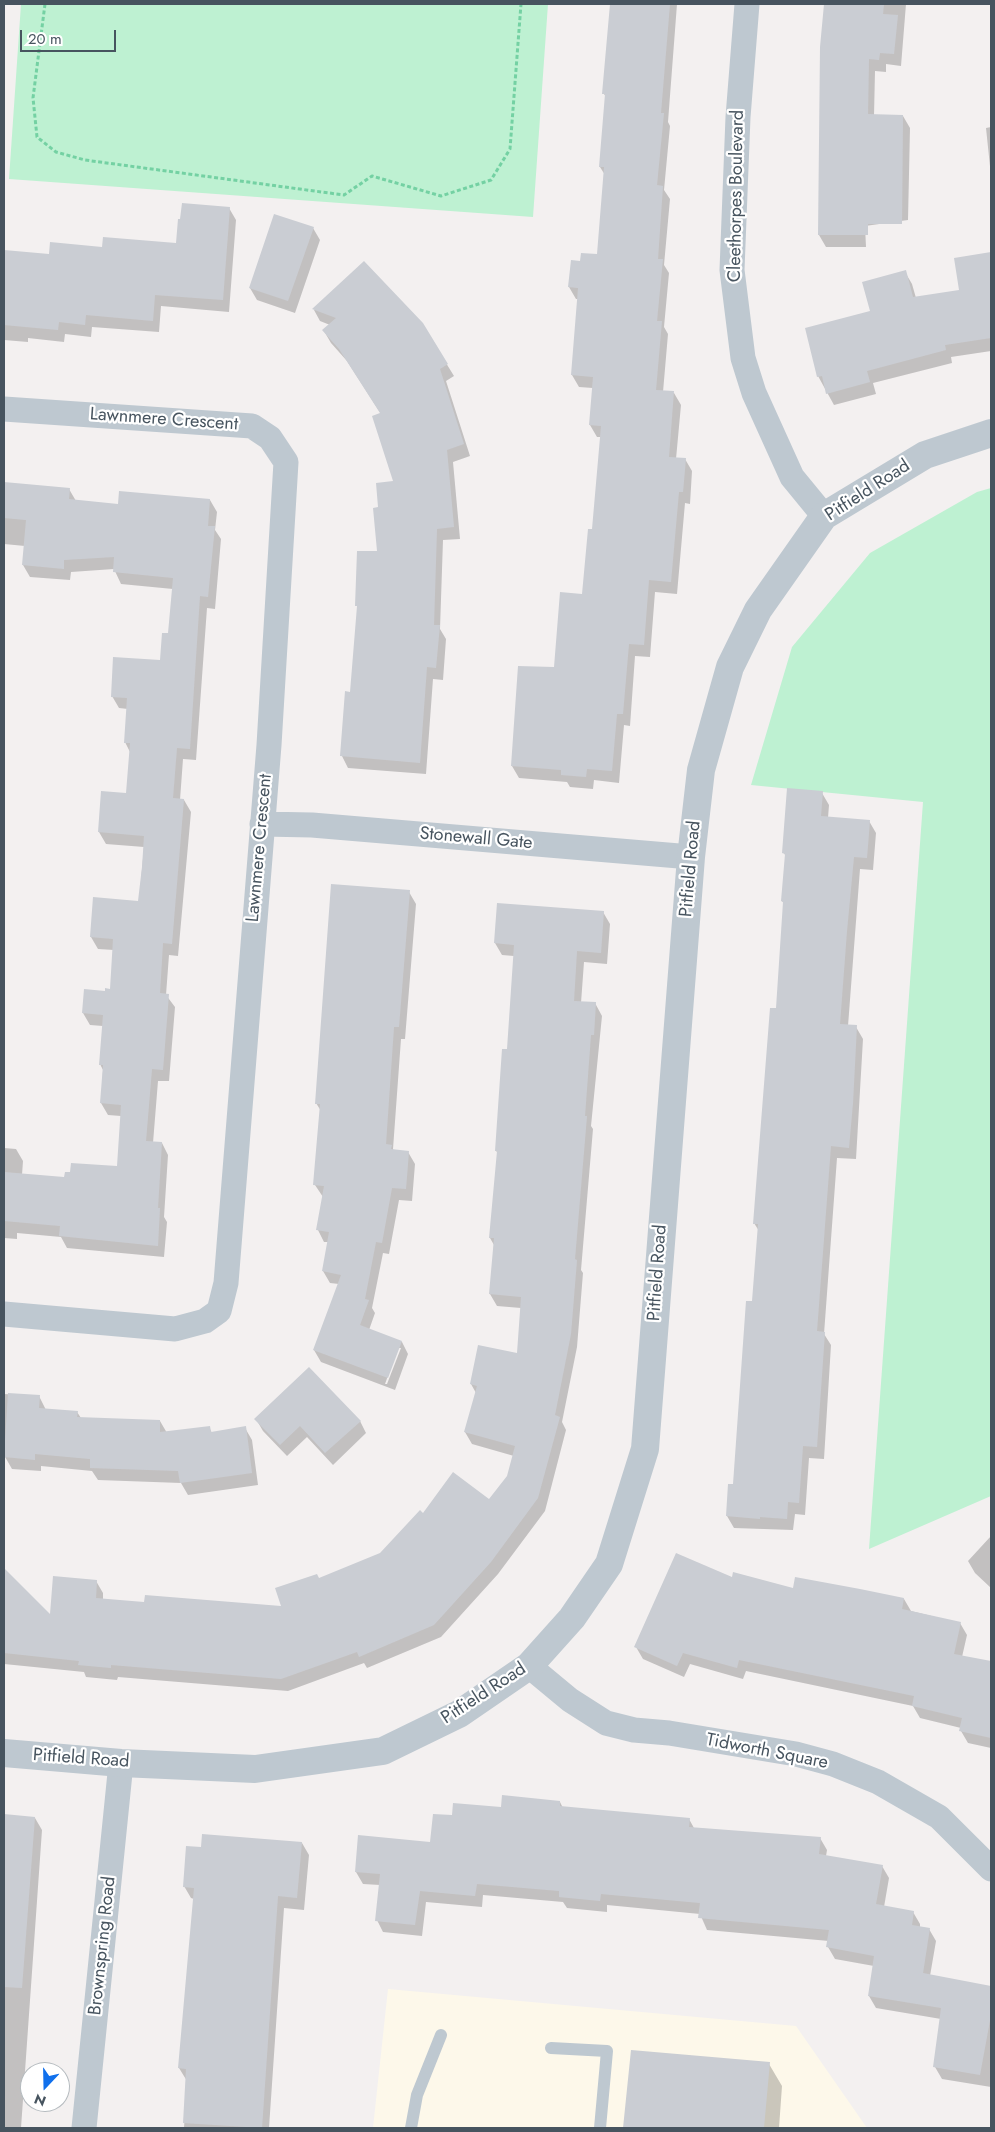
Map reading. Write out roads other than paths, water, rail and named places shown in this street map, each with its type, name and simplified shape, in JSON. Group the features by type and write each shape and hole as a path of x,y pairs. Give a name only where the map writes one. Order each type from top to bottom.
{"street":[{"name":"Cleethorpes Boulevard","path":"747,4 738,117 732,270 743,358 754,394 792,477 824,516"},
{"name":"Lawnmere Crescent","path":"4,409 252,426 270,438 286,462 269,745 226,1282 219,1311 205,1321 175,1330 4,1314"},
{"name":"Pitfield Road","path":"4,1753 121,1763 255,1769 383,1751 460,1714 529,1666 572,1618 609,1564 645,1449 691,857 701,770 730,667 758,610 824,516 925,456 991,433"},
{"name":"Stonewall Gate","path":"262,824 312,825 691,857"},
{"name":"Tidworth Square","path":"529,1666 570,1700 606,1723 634,1730 796,1754 833,1764 878,1782 940,1817 991,1869"},
{"name":"Brownspring Road","path":"84,2128 121,1763"}],"lane":[{"path":"411,2128 417,2095 441,2035"},
{"path":"550,2048 607,2051 600,2128"}]}
